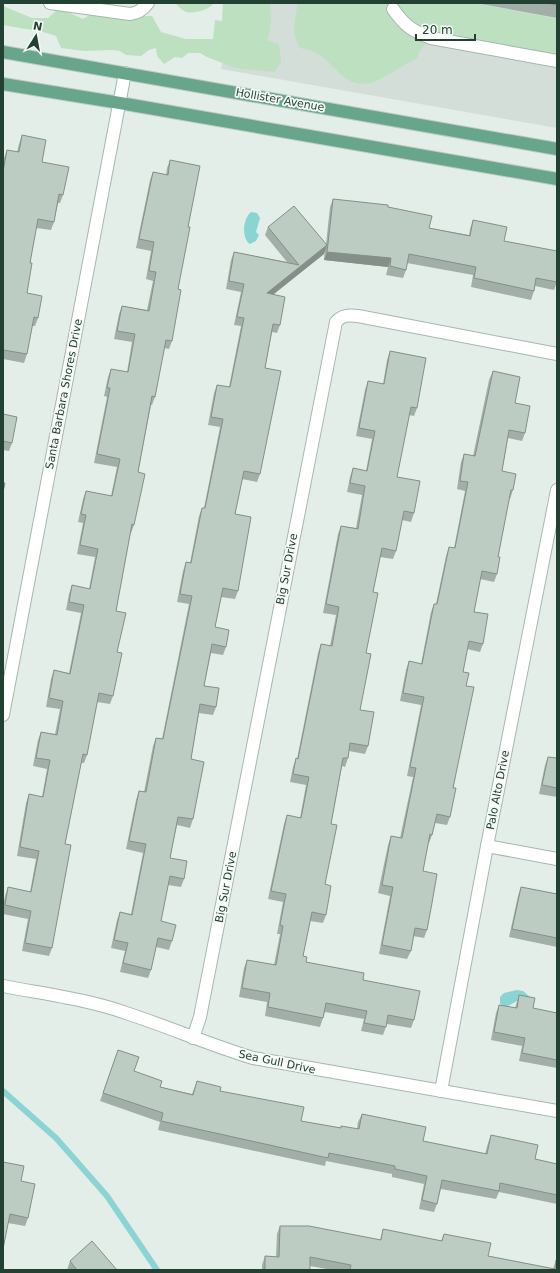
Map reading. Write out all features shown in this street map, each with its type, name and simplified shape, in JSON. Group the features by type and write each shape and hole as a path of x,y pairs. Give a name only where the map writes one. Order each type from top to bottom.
{"main road":[{"name":"Hollister Avenue","path":"3,52 557,150"},
{"path":"3,84 557,179"}],"street":[{"path":"50,3 130,14 144,9 148,3"},
{"path":"393,9 403,23 416,33 431,38 557,61"},
{"name":"Santa Barbara Shores Drive","path":"3,715 125,73"},
{"name":"Big Sur Drive","path":"193,1038 200,1017 336,322 340,318 348,315 358,316 557,354"},
{"name":"Palo Alto Drive","path":"440,1091 486,846 557,490"},
{"path":"486,846 557,859"},
{"name":"Sea Gull Drive","path":"3,986 90,1003 125,1012 193,1038 253,1058 557,1111"}],"shaded area":[{"path":"247,3 557,3 557,128 221,69 227,41"}],"green space":[{"path":"175,3 214,3 197,12 186,12"},
{"path":"223,3 270,3 271,20 268,40 279,45 281,62 274,72 235,68 200,53 188,53 182,58 175,57 164,64 157,56 156,48 149,50 141,56 126,55 120,51 112,50 84,51 61,48 56,36 37,30 3,25 3,6 32,18 48,18 59,8 83,19 96,11 112,19 126,14 122,16 152,16 161,32 186,39 213,39 215,20 222,21"},
{"path":"298,3 473,3 557,19 557,62 433,41 422,47 417,58 386,76 365,84 356,83 342,75 315,52 300,48 295,38 295,20"}],"water":[{"path":"251,212 257,213 260,218 256,232 259,235 256,241 250,244 245,237 244,228 246,219"},
{"path":"517,990 523,991 530,997 530,1000 524,1002 517,1001 506,1007 500,1004 500,997 504,993"}],"building":[{"path":"22,135 46,140 42,162 69,167 63,195 59,194 54,222 38,219 30,263 32,263 27,293 42,296 38,318 34,317 27,354 3,350 3,171 7,150 19,152"},
{"path":"170,160 200,166 178,289 181,290 172,341 166,340 155,397 152,396 138,472 145,474 134,525 132,524 116,611 126,613 117,652 122,653 113,696 99,693 87,755 83,754 65,844 71,845 52,948 25,943 31,911 5,905 8,887 31,892 39,851 20,847 29,794 43,797 50,760 36,758 41,732 57,735 63,701 49,698 54,670 70,674 84,605 69,602 72,585 90,589 98,549 80,545 86,515 81,514 86,491 112,496 120,459 97,454 110,388 107,388 111,369 128,372 135,334 117,331 122,306 149,311 156,272 149,271 154,242 139,239 153,172 168,175"},
{"path":"333,199 388,205 388,207 432,216 429,228 470,236 473,220 507,227 504,241 557,251 557,282 536,278 534,291 474,278 476,267 409,254 406,270 390,266 391,258 327,252"},
{"path":"294,206 327,245 267,293 285,297 280,325 273,324 265,368 281,371 260,474 244,471 235,514 251,517 238,591 223,588 215,627 229,630 226,647 212,644 204,686 219,688 216,707 200,704 191,759 204,762 193,819 178,817 170,858 187,861 184,879 170,876 161,921 176,925 172,941 158,938 151,970 123,963 128,943 114,940 120,912 132,915 146,844 129,841 139,791 146,792 156,738 163,739 192,596 180,594 186,562 191,563 202,508 205,508 223,419 211,417 217,385 230,387 244,318 237,317 244,284 229,281 234,252 299,265 268,227"},
{"path":"390,351 426,358 417,408 411,407 397,477 420,481 414,513 404,511 396,551 382,548 373,592 378,593 366,653 371,654 360,710 374,712 368,746 350,743 348,758 343,758 331,824 337,825 325,884 331,886 326,915 312,912 303,956 307,957 306,962 364,973 363,980 420,991 414,1020 388,1015 386,1027 364,1023 367,1011 326,1003 323,1018 268,1007 270,993 242,988 247,960 276,965 283,926 280,925 286,894 271,891 287,815 301,818 309,777 293,774 296,758 298,759 321,644 332,646 339,607 326,604 341,526 358,529 365,486 350,483 353,468 367,471 375,431 359,428 368,381 384,384"},
{"path":"493,371 520,377 515,403 530,406 525,433 509,430 502,471 516,474 513,490 511,490 498,557 500,557 497,574 482,571 474,612 488,614 483,644 469,641 463,672 469,673 466,686 474,687 453,788 456,788 450,817 437,814 432,835 430,834 423,871 437,874 427,930 415,928 411,951 382,945 393,887 382,885 391,836 402,838 416,768 410,767 424,697 403,693 409,661 422,664 434,604 437,604 449,547 455,548 468,482 460,481 464,454 475,456"},
{"path":"3,414 17,417 12,443 3,441"},
{"path":"548,757 557,758 557,788 542,785"},
{"path":"521,887 557,894 557,938 512,929"},
{"path":"519,995 535,998 533,1008 557,1013 557,1060 522,1053 525,1038 494,1032 499,1005 517,1008"},
{"path":"118,1050 139,1057 134,1071 162,1081 160,1087 193,1095 197,1081 221,1087 220,1091 304,1107 301,1121 341,1128 341,1126 359,1129 362,1114 426,1127 423,1141 487,1154 491,1135 538,1145 535,1159 557,1164 557,1195 500,1183 499,1191 442,1180 437,1204 422,1200 427,1176 395,1169 395,1166 329,1153 328,1158 161,1121 163,1113 103,1093"},
{"path":"3,1162 24,1166 21,1181 35,1184 28,1218 10,1214 3,1249"},
{"path":"280,1226 309,1226 381,1240 383,1229 442,1241 444,1234 491,1243 488,1256 555,1269 557,1260 557,1270 350,1270 351,1265 310,1257 310,1270 265,1270 265,1256 279,1257"},
{"path":"92,1241 117,1270 77,1270 70,1261"}],"waterway":[{"path":"3,1091 56,1138 107,1196 157,1270"}]}
